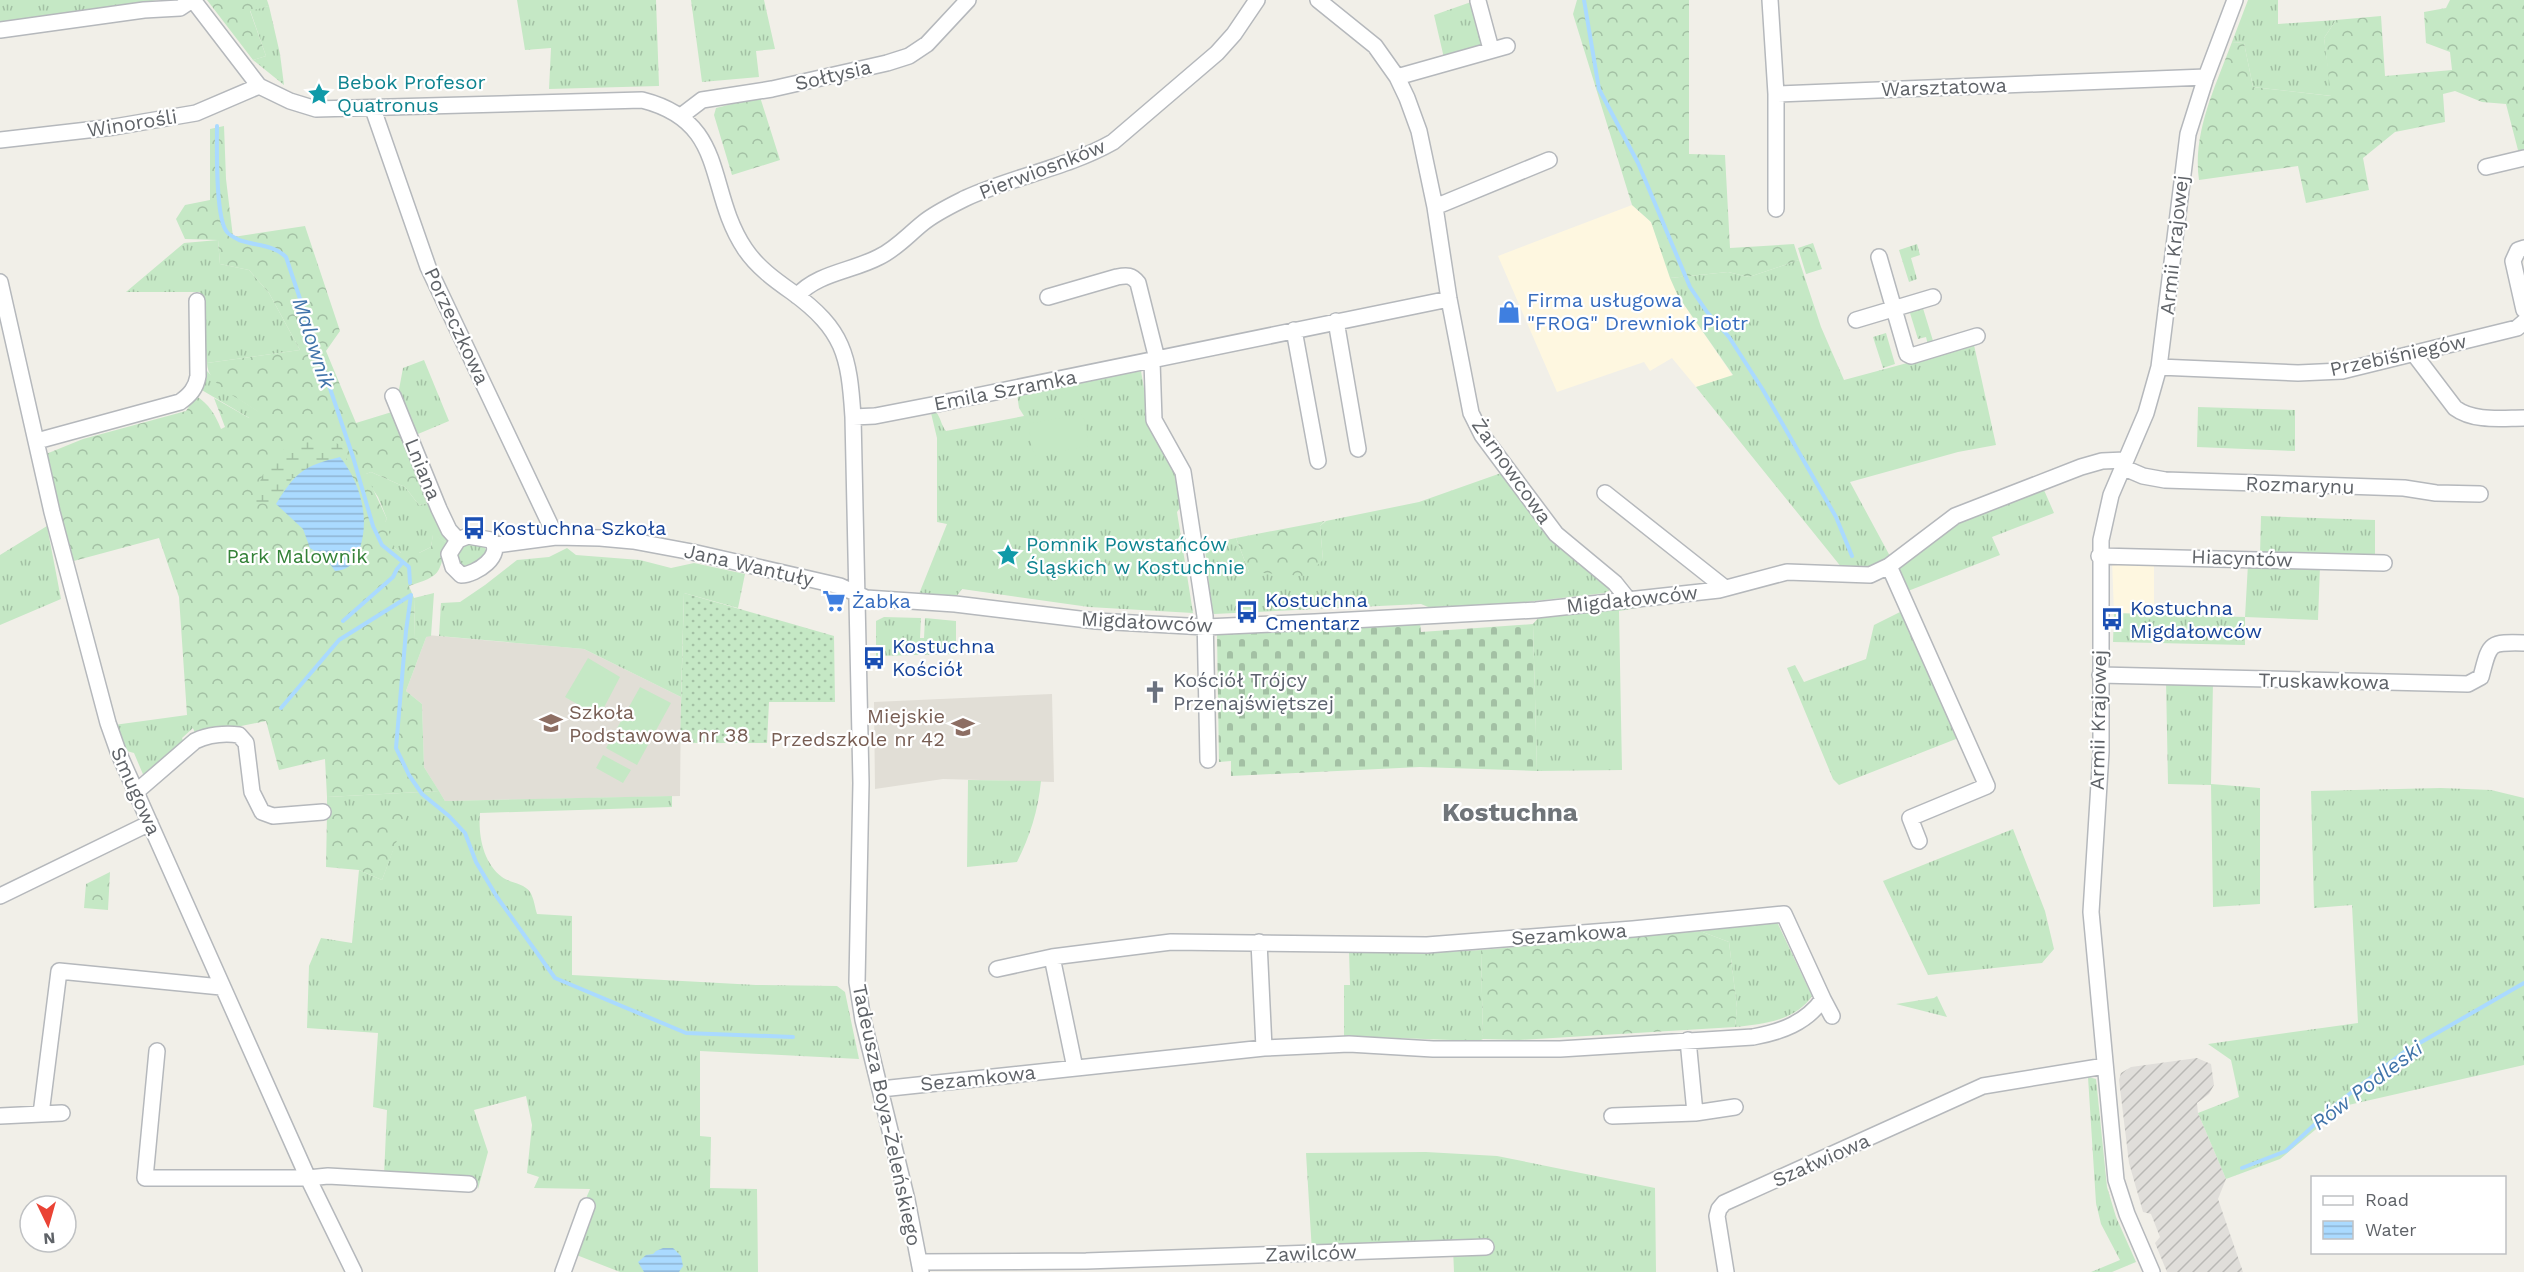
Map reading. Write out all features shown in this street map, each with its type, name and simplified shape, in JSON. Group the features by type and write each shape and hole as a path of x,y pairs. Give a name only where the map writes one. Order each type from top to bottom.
{"street":[{"path":"144,10 164,0"},
{"path":"0,30 144,10 180,8 193,0"},
{"name":"Tadeusza Boya-Żeleńskiego","path":"193,0 260,86 290,101 316,110 642,100 659,105 681,116 693,128 705,146 741,243 766,272 817,311 841,344 849,367 853,417 861,783 857,982 920,1267"},
{"name":"Sołtysia","path":"681,116 702,100 772,89 909,56 927,44 968,0"},
{"name":"Pierwiosnków","path":"797,296 818,280 866,264 884,255 924,222 964,199 997,184 1093,153 1113,142 1216,53 1234,34 1257,0"},
{"name":"Żarnowcowa","path":"1318,0 1375,46 1397,77 1419,131 1472,413 1482,435 1556,534 1615,583 1627,598"},
{"path":"1770,0 1776,94 1776,210"},
{"name":"Armii Krajowej","path":"2152,1272 2116,1180 2091,904 2101,752 2099,556 2106,510 2146,413 2159,367 2165,336 2185,150 2191,122 2235,0"},
{"path":"1478,1 1491,49"},
{"path":"1397,77 1507,46"},
{"name":"Warsztatowa","path":"1776,94 2206,77"},
{"name":"Winorośli","path":"0,140 114,127 196,113 260,86"},
{"name":"Porzeczkowa","path":"373,109 428,267 556,537"},
{"path":"2486,167 2524,158"},
{"path":"1435,207 1549,160"},
{"path":"2524,248 2518,250 2513,261 2524,309"},
{"path":"1879,257 1907,354 1911,356 1977,336"},
{"path":"1047,297 1127,275 1138,283 1154,360 1155,420 1182,472 1206,627 1208,760"},
{"name":"Smugowa","path":"0,282 52,512 118,754 308,1178 354,1272"},
{"path":"1856,320 1933,297"},
{"name":"Emila Szramka","path":"853,417 895,412 1449,299"},
{"path":"37,441 180,402 188,396 197,384 198,376 197,301"},
{"path":"1336,321 1358,449"},
{"name":"Przebiśniegów","path":"2159,367 2325,372 2342,370 2517,328 2524,322"},
{"path":"1294,330 1318,461"},
{"path":"2414,354 2455,408 2463,414 2480,417 2524,418"},
{"name":"Lniana","path":"393,396 439,509 449,530 458,540"},
{"name":"Migdałowców","path":"857,594 881,600 955,604 1096,621 1206,627 1536,610 1725,588 1779,573 1870,574 1889,566 1955,516 2081,467 2102,461 2124,463"},
{"name":"Rozmarynu","path":"2124,463 2143,476 2165,480 2404,488 2436,493 2480,494"},
{"name":"Migdałowców","path":"1605,493 1725,588"},
{"name":"Jana Wantuły","path":"458,540 473,536 491,540 496,545 556,537 600,537 692,552 840,586 857,594"},
{"path":"458,540 449,554 453,567 461,575 469,575 492,557 496,545"},
{"name":"Hiacyntów","path":"2099,556 2385,563"},
{"path":"1889,566 1987,786 1910,818 1919,841"},
{"name":"Truskawkowa","path":"2100,675 2468,684 2481,677 2488,650 2498,642 2524,643"},
{"path":"136,792 195,741 202,737 232,734 239,735 246,743 252,792 262,812 273,816 323,812"},
{"path":"0,896 150,823"},
{"name":"Sezamkowa","path":"998,969 1052,957 1171,942 1427,945 1634,929 1784,914 1832,1016"},
{"path":"1259,942 1264,1048"},
{"path":"1052,957 1075,1068"},
{"path":"41,1114 59,971 221,987"},
{"name":"Sezamkowa","path":"881,1089 1264,1048 1360,1044 1433,1049 1560,1049 1753,1037 1776,1033 1814,1012 1823,999"},
{"path":"1688,1040 1695,1113"},
{"path":"157,1051 145,1178 328,1176 469,1184"},
{"name":"Szałwiowa","path":"1726,1272 1718,1222 1718,1212 1721,1206 1983,1086 2105,1066"},
{"path":"1612,1116 1695,1113 1735,1107"},
{"path":"0,1116 62,1113"},
{"path":"563,1272 587,1206"},
{"name":"Zawilców","path":"920,1267 1486,1247"}],"shaded area":[{"path":"1632,205 1651,222 1678,296 1733,376 1696,387 1672,358 1650,371 1644,362 1557,392 1498,256"},
{"path":"2112,561 2154,562 2154,614 2114,613"},
{"name":"Szkoła Podstawowa nr 38","path":"427,635 584,649 681,697 680,796 445,801 424,767 422,704 406,691"},
{"name":"Miejskie Przedszkole nr 42","path":"1052,694 1054,782 943,779 875,789 874,702"},
{"path":"2197,1058 2211,1064 2214,1085 2209,1094 2197,1103 2198,1113 2226,1179 2218,1199 2243,1272 2167,1272 2155,1243 2160,1237 2151,1214 2143,1212 2129,1163 2119,1080 2121,1073 2131,1067"}],"green space":[{"path":"0,0 158,0 0,25"},
{"path":"207,0 267,0 269,6 250,11 266,56 253,60"},
{"path":"517,0 656,0 659,86 549,89 551,48 525,50"},
{"path":"691,0 764,0 775,49 756,51 759,77 702,82"},
{"path":"1577,0 1689,0 1689,154 1725,155 1730,248 1794,244 1799,260 1749,277 1728,272 1670,278 1651,222 1632,205 1573,14"},
{"path":"2248,0 2278,0 2278,24 2336,20 2324,38 2332,96 2253,87 2244,43 2232,42"},
{"path":"2450,0 2524,0 2524,153 2519,154 2506,104 2482,102 2455,91 2443,94 2445,122 2395,132 2363,158 2369,190 2306,203 2298,166 2199,180 2198,162 2202,127 2232,42 2244,43 2253,87 2331,96 2324,38 2336,20 2381,16 2385,76 2452,70 2450,52 2426,43 2424,12 2446,8"},
{"path":"1474,1 1485,40 1482,47 1444,58 1434,15"},
{"path":"269,6 280,54 284,85 253,60 266,56 250,10"},
{"path":"760,97 780,160 732,175 714,115 716,108"},
{"name":"Park Malownik","path":"224,126 226,179 233,237 305,226 340,331 326,351 356,423 395,411 432,502 419,505 405,487 371,472 366,474 387,519 385,522 395,548 401,553 419,553 431,547 433,534 447,543 437,572 428,579 409,586 414,598 415,639 427,635 406,691 422,704 424,767 439,791 327,797 325,759 279,770 266,721 196,735 187,715 179,597 159,538 70,562 46,454 83,439 186,411 196,396 205,402 221,429 225,427 214,398 249,418 260,414 220,386 209,372 207,363 300,350 269,293 249,270 220,264 218,240 185,239 176,219 185,205 210,200 210,129"},
{"path":"218,240 220,264 249,270 269,293 300,350 207,363 200,292 126,292 184,243"},
{"path":"1813,243 1822,269 1806,274 1798,248"},
{"path":"1917,244 1920,255 1911,258 1917,279 1909,282 1899,250"},
{"path":"1799,260 1821,327 1844,380 1974,345 1996,445 1958,452 1850,482 1891,558 1873,567 1842,568 1696,387 1733,375 1678,296 1670,278 1728,272 1749,277"},
{"path":"1922,305 1934,344 1928,345 1926,337 1918,339 1910,313 1901,315 1902,311"},
{"path":"1886,333 1895,364 1883,368 1873,337"},
{"path":"424,360 449,421 406,439 395,411 403,368"},
{"path":"207,371 224,389 303,441 293,444 200,389"},
{"path":"1141,371 1150,424 1176,471 1183,504 1177,512 1193,613 1089,607 962,589 956,597 919,594 947,524 937,522 937,438 931,413 936,412 946,431 1024,416 1019,408 1017,394"},
{"path":"2198,407 2295,410 2295,451 2197,447"},
{"path":"1083,414 1089,446 1034,456 1028,424"},
{"path":"308,439 338,444 344,452 350,470 340,457 293,477 276,504 251,503 271,455"},
{"path":"371,472 405,487 419,505 432,502 451,538 447,543 433,535 431,547 419,553 401,553 389,543 382,526 387,519 378,497 363,475"},
{"path":"1504,472 1611,589 1605,593 1518,603 1433,609 1421,604 1214,614 1212,612 1205,549 1208,544 1236,538 1249,572 1323,560 1320,526 1326,521 1419,502"},
{"path":"2044,490 2054,513 1992,537 2000,555 1908,591 1898,568 1956,523"},
{"path":"2261,516 2375,520 2375,560 2260,555"},
{"path":"1325,521 1320,526 1323,560 1306,576 1249,572 1236,538"},
{"path":"47,526 61,599 0,625 0,555"},
{"path":"483,543 488,555 473,568 461,568 454,551 459,544"},
{"path":"567,548 576,555 640,560 671,568 694,563 745,574 738,608 684,593 681,697 584,649 439,636 441,603 460,602 517,560 549,557"},
{"path":"2248,564 2320,566 2318,620 2245,617"},
{"path":"434,593 431,636 415,639 414,598"},
{"path":"684,593 834,636 835,702 769,702 767,743 680,743"},
{"path":"1642,604 1643,607 1619,611 1622,770 1537,771 1533,624 1539,617"},
{"path":"1904,610 1961,737 1839,785 1833,779 1787,668 1795,665 1804,682 1866,659 1874,625"},
{"path":"2114,613 2245,617 2245,645 2113,642"},
{"path":"884,617 921,618 920,638 924,638 925,618 956,621 956,654 876,656 876,621"},
{"path":"1420,622 1421,632 1533,624 1537,771 1420,767 1231,776 1231,761 1219,762 1217,634"},
{"path":"588,658 620,677 599,717 565,697"},
{"path":"2166,680 2213,682 2211,784 2260,788 2260,904 2213,907 2211,785 2168,784"},
{"path":"640,687 671,703 637,765 606,748"},
{"path":"187,715 217,723 193,728 182,738 184,743 145,779 134,753 123,750 114,725"},
{"path":"603,755 631,770 623,783 596,768"},
{"path":"968,780 1041,781 1033,823 1017,862 967,867"},
{"path":"2441,788 2491,790 2524,798 2524,1065 2344,1106 2280,1159 2226,1179 2198,1113 2239,1097 2231,1060 2208,1044 2358,1023 2352,905 2314,908 2311,791"},
{"path":"439,791 445,801 672,796 672,807 480,813 483,848 496,871 505,879 521,885 530,892 537,914 572,916 572,975 756,985 837,986 845,992 859,1059 700,1051 700,1136 711,1137 710,1188 757,1189 758,1272 620,1272 574,1254 594,1206 584,1203 590,1189 534,1188 539,1177 527,1173 532,1125 526,1096 474,1110 488,1152 478,1189 476,1179 384,1175 387,1110 373,1107 378,1033 307,1028 309,966 321,938 352,943 359,870 382,880 406,814 327,814 327,797"},
{"path":"327,814 407,814 382,880 359,870 326,867"},
{"path":"2013,829 2045,911 2054,949 2042,963 1928,975 1883,881"},
{"path":"110,872 108,910 84,908 86,884"},
{"path":"1777,922 1812,996 1797,1011 1788,1016 1778,1020 1735,1027 1737,1008 1729,942 1700,931"},
{"path":"1700,931 1729,942 1737,1008 1735,1027 1519,1040 1483,1039 1481,950"},
{"path":"1481,950 1483,1039 1479,1041 1344,1036 1344,985 1350,985 1349,951"},
{"path":"1937,996 1947,1017 1896,1004 1934,998"},
{"path":"2088,1077 2096,1079 2107,1187 2116,1217 2136,1262 2112,1272 2091,1272 2120,1260 2101,1224 2096,1203"},
{"path":"1426,1152 1497,1156 1655,1188 1656,1272 1454,1272 1453,1248 1312,1252 1306,1153"}],"water":[{"path":"340,457 358,489 364,524 360,548 354,561 345,569 335,571 325,557 310,548 303,529 276,504 295,477 309,467"},
{"path":"663,1248 673,1248 681,1256 683,1266 679,1272 644,1272 638,1262 646,1255"}],"waterway":[{"path":"1584,0 1599,89 1638,163 1690,287 1707,312 1729,337 1763,390 1836,517 1852,556"},
{"name":"Malownik","path":"217,126 218,181 223,224 228,233 236,238 269,247 286,257 353,457 373,526 382,545 409,567 410,583"},
{"path":"343,621 393,577 403,562"},
{"path":"411,595 396,748 409,775 422,794 449,816 465,833 476,862 497,897 555,978 686,1033 793,1037"},
{"name":"Malownik","path":"281,708 339,640 411,595"},
{"name":"Rów Podleski","path":"2242,1168 2286,1151 2339,1102 2404,1052 2524,983"}],"place":[{"name":"Bebok Profesor Quatronus","path":"319,94"},
{"name":"Firma usługowa \"FROG\" Drewniok Piotr","path":"1509,312"},
{"name":"Kostuchna Szkoła","path":"474,528"},
{"name":"Pomnik Powstańców Śląskich w Kostuchnie","path":"1008,555"},
{"name":"Żabka","path":"834,601"},
{"name":"Kostuchna Cmentarz","path":"1247,612"},
{"name":"Kostuchna Migdałowców","path":"2112,619"},
{"name":"Kostuchna Kościół","path":"874,658"},
{"name":"Kościół Trójcy Przenajświętszej","path":"1155,692"},
{"name":"Szkoła Podstawowa nr 38","path":"551,723"},
{"name":"Miejskie Przedszkole nr 42","path":"963,727"}],"district":[{"name":"Kostuchna","path":"1510,812"}]}
